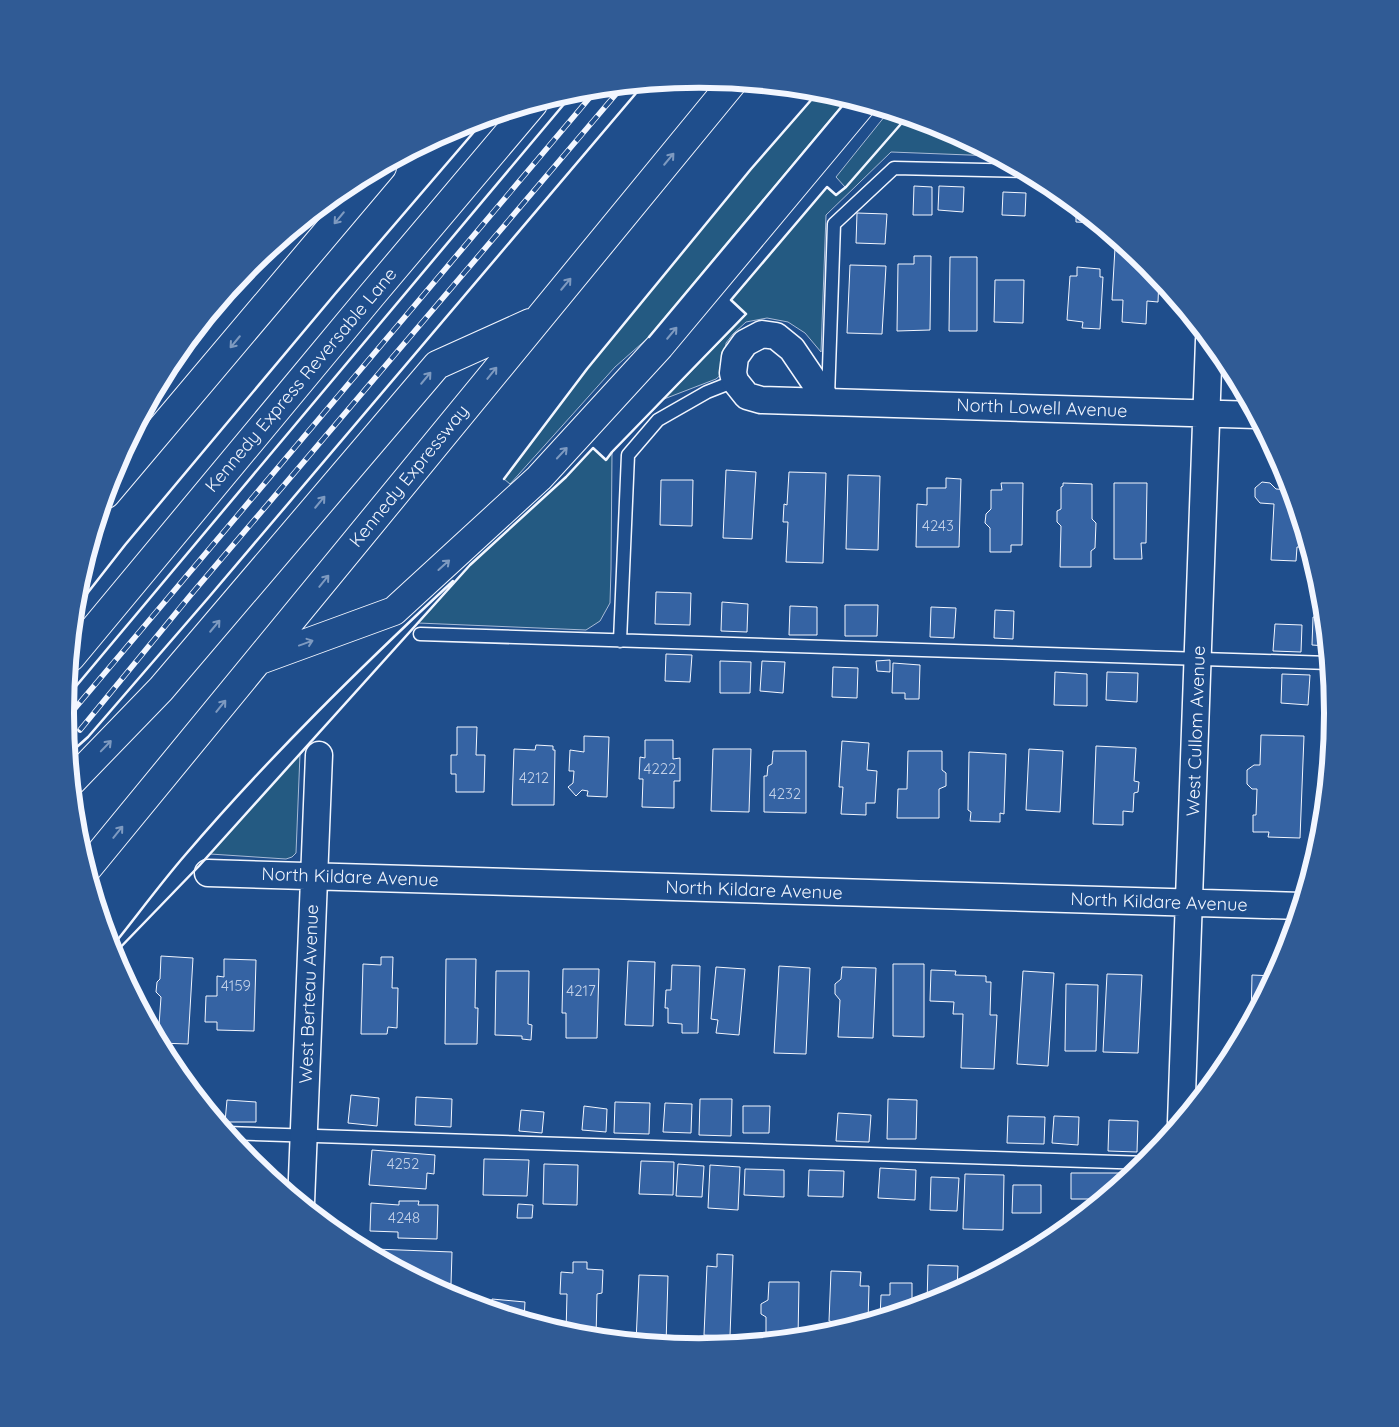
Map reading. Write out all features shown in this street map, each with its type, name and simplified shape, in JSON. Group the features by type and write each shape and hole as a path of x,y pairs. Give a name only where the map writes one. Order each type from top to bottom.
{"highway":[{"name":"Kennedy Expressway","path":"92,864 535,321 727,89"},
{"path":"260,660 394,611 540,478 660,346 858,108"},
{"name":"Kennedy Express Reversable Lane","path":"77,648 526,113"},
{"path":"120,478 368,183"},
{"path":"77,776 161,689 437,365 535,321"}],"street":[{"path":"735,381 733,373 735,357 745,343 762,334 776,336 792,349 828,402"},
{"name":"West Cullom Avenue","path":"1181,1112 1210,352"},
{"name":"North Lowell Avenue","path":"735,381 747,396 761,400 1249,415"},
{"name":"West Berteau Avenue","path":"301,1196 319,755"},
{"name":"North Kildare Avenue","path":"208,873 1295,906"}],"lane":[{"path":"828,402 834,224 894,168 1010,171"},
{"path":"620,641 628,455 658,420 706,392 735,381"},
{"path":"420,634 1323,663"},
{"path":"236,1133 1135,1163"}],"shaded area":[{"path":"813,98 843,105 649,337 615,367 510,484 504,479 587,369 751,169"},
{"path":"885,116 939,135 982,156 891,152 826,215 821,352 805,333 788,322 767,318 746,322 726,343 724,372 716,379 664,399 746,315 731,300 827,187 836,195 845,187 836,177"},
{"path":"593,448 606,459 612,452 610,603 600,621 586,630 418,623 470,565 566,477"},
{"path":"300,754 296,853 286,859 210,854"}],"building":[{"path":"914,186 932,187 932,215 913,215"},
{"path":"939,186 964,187 963,212 938,210"},
{"path":"1003,192 1026,193 1025,216 1002,215"},
{"path":"857,213 887,214 885,244 856,243"},
{"path":"1076,214 1087,222 1076,222"},
{"path":"1115,248 1118,248 1159,289 1158,302 1147,301 1146,324 1122,322 1123,300 1112,300"},
{"path":"914,256 931,256 930,330 897,331 898,264 914,264"},
{"path":"950,257 977,257 977,331 949,331"},
{"path":"850,265 886,266 882,334 847,333"},
{"path":"1077,267 1100,269 1100,277 1103,277 1100,329 1082,328 1083,322 1067,320 1070,276 1077,276"},
{"path":"995,280 1024,280 1023,323 994,322"},
{"path":"726,470 756,472 752,539 723,538"},
{"path":"789,472 826,473 823,563 786,562 788,522 783,522 784,504 787,505"},
{"path":"848,475 880,476 878,550 846,549"},
{"path":"946,478 961,479 959,547 916,547 917,504 927,505 927,488 946,488"},
{"path":"661,480 693,480 692,526 660,525"},
{"path":"1262,482 1270,483 1276,489 1284,490 1302,547 1297,547 1296,561 1271,560 1274,504 1260,503 1255,497 1255,488"},
{"path":"1001,483 1023,483 1022,545 1011,545 1011,552 990,552 990,528 985,523 986,514 991,509 991,490 1002,490"},
{"path":"1063,483 1092,484 1092,519 1096,523 1095,548 1091,551 1091,567 1060,567 1061,526 1057,522 1057,511 1061,509 1061,487"},
{"path":"1114,483 1147,483 1146,543 1141,543 1142,559 1114,559"},
{"path":"656,592 691,593 690,625 655,624"},
{"path":"722,602 748,604 747,632 721,631"},
{"path":"845,605 878,605 877,636 845,636"},
{"path":"790,606 817,607 817,635 789,635"},
{"path":"931,607 956,608 954,638 930,637"},
{"path":"995,610 1014,611 1013,639 994,638"},
{"path":"1313,617 1317,617 1321,646 1312,645"},
{"path":"1275,624 1302,625 1301,652 1273,651"},
{"path":"666,654 692,655 690,682 665,681"},
{"path":"890,660 890,672 877,671 876,661"},
{"path":"720,661 751,662 750,693 720,693"},
{"path":"762,661 785,662 783,693 760,691"},
{"path":"893,663 920,665 919,699 905,699 905,693 892,693"},
{"path":"833,667 858,668 857,698 832,697"},
{"path":"1055,672 1087,674 1087,706 1054,705"},
{"path":"1107,672 1138,673 1137,702 1106,700"},
{"path":"1282,674 1310,675 1308,705 1281,703"},
{"path":"457,727 477,727 476,755 485,755 484,792 456,792 456,774 451,774 451,755 457,755"},
{"path":"1261,735 1304,736 1300,838 1268,837 1269,832 1253,832 1253,815 1256,815 1257,789 1252,789 1247,784 1247,770 1254,765 1260,765"},
{"path":"584,736 609,737 607,797 587,796 588,791 582,790 576,796 568,787 573,783 574,771 569,771 570,750 584,752"},
{"path":"645,740 673,740 673,759 680,758 680,781 674,781 674,808 642,807 643,779 639,779 640,757 645,758"},
{"path":"842,741 869,743 867,770 877,771 875,803 866,803 866,815 841,814 843,787 839,787"},
{"path":"536,745 553,746 553,750 555,750 554,805 512,805 514,749 535,750"},
{"path":"1096,746 1136,748 1134,781 1139,782 1138,792 1134,793 1133,812 1123,811 1123,825 1093,824"},
{"path":"713,749 751,749 749,812 711,811"},
{"path":"1029,749 1063,751 1060,812 1026,810"},
{"path":"773,751 806,751 806,813 764,812 764,776 767,776 768,766 772,764"},
{"path":"908,751 942,751 942,770 946,773 946,786 939,789 939,818 897,818 898,789 907,789"},
{"path":"969,752 1006,754 1004,814 1000,813 1000,822 970,821 971,812 968,810"},
{"path":"161,956 193,958 188,1044 168,1043 159,1027 161,997 156,992 157,982 160,979"},
{"path":"381,957 393,957 392,988 398,988 397,1028 388,1027 387,1034 361,1034 363,964 381,965"},
{"path":"224,959 256,960 254,1031 217,1030 217,1022 205,1022 206,996 217,996 217,976 224,977"},
{"path":"446,959 476,959 475,1008 478,1008 477,1044 445,1044"},
{"path":"628,961 655,962 653,1026 625,1025"},
{"path":"893,964 924,964 924,1037 893,1036"},
{"path":"672,965 700,966 698,1033 682,1033 682,1024 668,1023 668,1008 665,1008 666,990 671,990"},
{"path":"779,966 810,968 806,1054 774,1053"},
{"path":"716,967 745,969 739,1035 716,1033 718,1020 711,1019"},
{"path":"842,967 876,968 873,1038 838,1037 840,1000 835,994 835,984 841,979"},
{"path":"563,969 599,969 597,1038 566,1038 566,1013 562,1013"},
{"path":"931,970 956,971 955,975 986,976 986,982 991,982 990,1015 997,1015 994,1069 961,1068 963,1014 953,1014 954,1002 930,1001"},
{"path":"496,971 529,971 528,1024 532,1025 531,1040 522,1039 522,1036 495,1035"},
{"path":"1023,971 1054,973 1048,1066 1017,1064"},
{"path":"1107,974 1142,975 1138,1053 1103,1052"},
{"path":"1252,975 1268,976 1261,990 1251,1007"},
{"path":"1066,984 1098,985 1096,1051 1065,1051"},
{"path":"351,1095 379,1098 377,1126 348,1123"},
{"path":"416,1097 452,1099 451,1127 415,1125"},
{"path":"700,1099 732,1099 731,1136 699,1135"},
{"path":"888,1099 917,1100 916,1139 887,1139"},
{"path":"227,1100 256,1102 256,1122 225,1121"},
{"path":"615,1102 650,1103 649,1134 614,1133"},
{"path":"665,1103 692,1104 691,1133 663,1132"},
{"path":"584,1106 607,1109 606,1132 582,1130"},
{"path":"743,1106 770,1106 769,1133 743,1133"},
{"path":"521,1110 544,1112 542,1133 519,1131"},
{"path":"838,1113 871,1115 869,1142 836,1141"},
{"path":"1008,1116 1045,1117 1044,1144 1007,1143"},
{"path":"1054,1116 1079,1117 1078,1145 1052,1143"},
{"path":"1109,1120 1138,1121 1137,1152 1108,1151"},
{"path":"372,1150 435,1155 434,1174 427,1173 426,1189 369,1185"},
{"path":"484,1159 529,1160 527,1196 483,1195"},
{"path":"641,1161 674,1162 673,1195 639,1194"},
{"path":"544,1164 578,1165 577,1205 543,1204"},
{"path":"678,1164 704,1166 702,1197 676,1196"},
{"path":"710,1165 740,1167 738,1210 708,1208"},
{"path":"880,1168 916,1170 915,1200 878,1198"},
{"path":"745,1169 784,1170 784,1197 744,1195"},
{"path":"809,1170 844,1171 843,1197 808,1196"},
{"path":"1071,1173 1124,1173 1094,1199 1071,1199"},
{"path":"965,1174 1004,1175 1003,1230 963,1229"},
{"path":"931,1177 959,1178 957,1211 930,1210"},
{"path":"1013,1185 1041,1185 1041,1213 1012,1213"},
{"path":"399,1201 419,1201 418,1205 438,1205 437,1239 398,1238 398,1232 370,1231 371,1203 399,1205"},
{"path":"518,1204 533,1205 532,1218 517,1218"},
{"path":"377,1249 452,1252 451,1284 442,1284 423,1275"},
{"path":"717,1254 733,1255 730,1336 704,1335 707,1266 717,1267"},
{"path":"573,1262 587,1262 587,1269 603,1270 602,1293 597,1294 596,1330 566,1325 567,1294 560,1294 561,1272 573,1273"},
{"path":"928,1265 958,1266 957,1284 927,1296"},
{"path":"831,1271 861,1272 860,1286 869,1286 868,1316 834,1324 834,1322 829,1321"},
{"path":"639,1275 668,1276 666,1338 636,1336"},
{"path":"769,1282 799,1282 798,1331 766,1335 766,1317 761,1314 761,1304 768,1300"},
{"path":"890,1283 912,1283 912,1302 880,1312 881,1295 890,1295"},
{"path":"492,1299 525,1302 524,1314 498,1306 492,1304"}],"railway":[{"path":"80,730 189,597 617,93"},
{"path":"74,709 590,98"}],"wall":[{"path":"75,749 88,737 209,597 638,91"},
{"path":"504,479 587,369 751,169 813,98"},
{"path":"75,688 565,103"},
{"path":"649,337 843,105"},
{"path":"119,948 199,866 470,565 566,477 593,448 606,460 746,314 731,300 827,187 836,195 846,187 903,122"},
{"path":"85,596 125,545 335,294 476,129"},
{"path":"117,941 176,865 282,748 453,581"}]}
